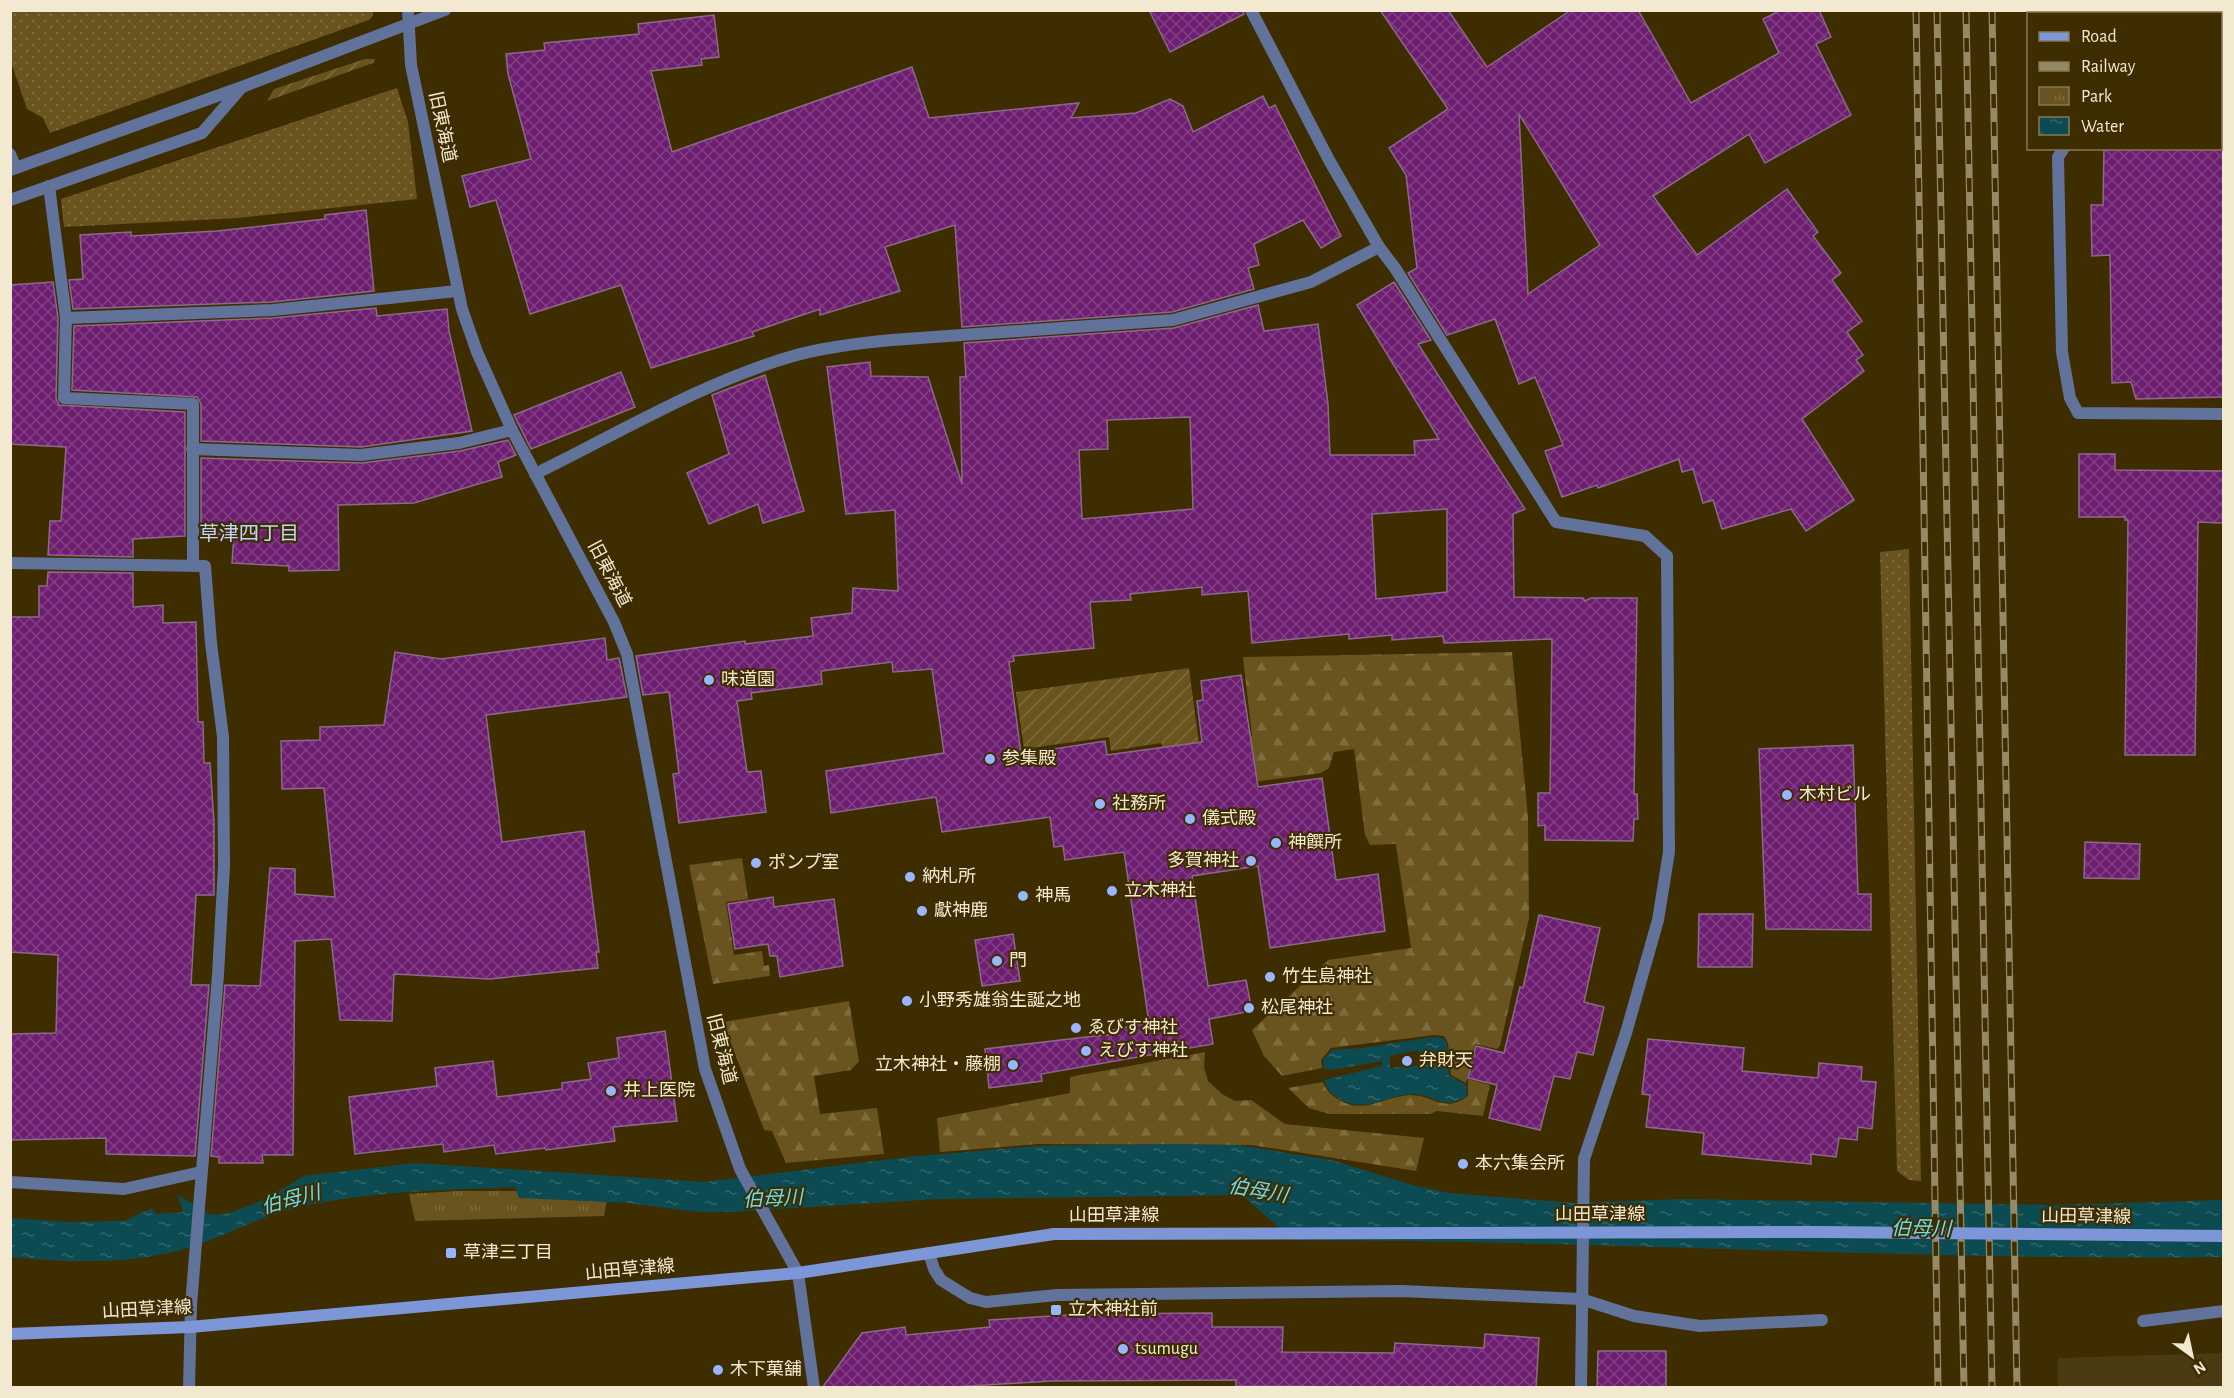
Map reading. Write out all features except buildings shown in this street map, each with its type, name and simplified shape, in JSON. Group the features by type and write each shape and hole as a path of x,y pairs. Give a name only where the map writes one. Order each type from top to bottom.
{"main road":[{"name":"山田草津線","path":"10,1334 190,1327 798,1273 1054,1234 1822,1232 2223,1236"}],"street":[{"path":"10,154 13,169 242,87 408,16 444,10"},
{"path":"1251,10 1329,160 1379,247 1395,268 1556,522 1645,536 1667,556 1669,852 1655,932 1626,1033 1584,1159 1581,1388"},
{"name":"旧東海道","path":"408,16 411,65 457,291 477,352 512,430 614,622 627,654 705,1069 740,1169 798,1273"},
{"path":"10,200 202,133 242,87"},
{"path":"2063,150 2058,157 2062,352 2070,398 2078,413 2223,414"},
{"path":"49,186 66,318 64,398 193,404 193,566"},
{"path":"535,474 709,387 793,356 849,344 892,339 1173,320 1311,282 1379,247"},
{"path":"66,318 273,310 457,291"},
{"path":"192,449 361,455 459,443 512,430"},
{"path":"10,563 205,566 211,643 223,737 224,866 218,975 190,1327 189,1388"},
{"path":"10,1182 124,1189 201,1172"},
{"path":"929,1253 940,1280 970,1298 986,1302 1058,1295 1402,1292 1581,1299 1634,1316 1700,1326 1822,1320"},
{"path":"798,1273 814,1388"},
{"path":"2143,1321 2223,1311"}],"shaded area":[{"path":"2223,1353 2223,1387 2058,1387 2058,1358"}],"green space":[{"path":"11,11 373,11 373,16 369,20 50,133 43,118 27,109 11,62"},
{"path":"365,59 375,59 373,63 267,101 274,89"},
{"path":"397,88 408,122 417,199 238,218 64,227 61,199"},
{"path":"1909,549 1921,1181 1909,1180 1897,1171 1880,552"},
{"path":"1512,652 1528,817 1529,918 1500,1046 1497,1049 1475,1044 1466,1083 1451,1075 1448,1043 1444,1036 1434,1035 1331,1048 1321,1060 1322,1068 1282,1076 1264,1056 1252,1030 1328,960 1411,948 1396,844 1370,845 1365,835 1354,749 1334,752 1329,768 1321,773 1246,783 1240,738 1252,736 1243,657"},
{"path":"1189,668 1199,744 1163,749 1161,743 1111,751 1109,737 1024,749 1016,692"},
{"path":"742,858 748,899 726,902 734,955 762,951 764,966 769,965 770,976 713,984 689,865"},
{"path":"849,1001 859,1061 851,1070 814,1076 820,1114 877,1108 884,1154 786,1163 772,1131 764,1130 723,1022"},
{"path":"1205,1052 1204,1067 1208,1081 1222,1094 1235,1101 1251,1100 1285,1124 1424,1138 1416,1171 1252,1145 1038,1144 940,1152 937,1118 1070,1093 1070,1077"},
{"path":"1468,1079 1490,1085 1483,1116 1437,1111 1430,1114 1329,1114 1309,1108 1288,1088 1323,1082 1335,1097 1356,1106 1410,1095 1445,1104 1460,1101 1468,1096"},
{"path":"457,1191 544,1191 607,1200 604,1216 415,1221 409,1194"}],"water":[{"path":"1434,1037 1443,1038 1447,1043 1449,1076 1466,1085 1467,1096 1458,1101 1444,1102 1425,1095 1409,1094 1365,1105 1347,1103 1327,1088 1324,1080 1382,1066 1382,1061 1332,1070 1324,1068 1323,1060 1332,1050 1362,1048","holes":["1418,1050 1420,1065 1390,1068 1390,1056"]},
{"name":"伯母川","path":"1238,1145 1331,1160 1416,1186 1450,1193 1574,1203 1683,1199 2054,1205 2223,1200 2224,1257 1991,1256 1526,1243 1293,1240 1242,1195 938,1199 699,1212 628,1203 519,1198 515,1187 436,1190 333,1200 274,1214 178,1251 136,1258 74,1261 11,1257 10,1218 67,1222 124,1221 152,1208 156,1214 183,1212 178,1195 211,1215 230,1213 264,1200 304,1176 415,1163 704,1182 908,1157 1037,1146"}],"railway":[{"path":"1916,10 1938,1388"},
{"path":"1937,10 1964,1388"},
{"path":"1966,10 1992,1388"},
{"path":"1992,10 2017,1388"}],"place":[{"name":"味道園","path":"709,680"},
{"name":"参集殿","path":"990,759"},
{"name":"木村ビル","path":"1787,795"},
{"name":"社務所","path":"1100,804"},
{"name":"儀式殿","path":"1190,819"},
{"name":"神饌所","path":"1276,843"},
{"name":"多賀神社","path":"1251,861"},
{"name":"ポンプ室","path":"756,863"},
{"name":"納札所","path":"910,877"},
{"name":"立木神社","path":"1112,891"},
{"name":"神馬","path":"1023,896"},
{"name":"獻神鹿","path":"922,911"},
{"name":"門","path":"997,961"},
{"name":"竹生島神社","path":"1270,977"},
{"name":"小野秀雄翁生誕之地","path":"907,1001"},
{"name":"松尾神社","path":"1249,1008"},
{"name":"ゑびす神社","path":"1076,1028"},
{"name":"えびす神社","path":"1086,1051"},
{"name":"弁財天","path":"1407,1061"},
{"name":"立木神社・藤棚","path":"1013,1065"},
{"name":"井上医院","path":"611,1091"},
{"name":"本六集会所","path":"1463,1164"},
{"name":"草津三丁目","path":"451,1253"},
{"name":"立木神社前","path":"1056,1310"},
{"name":"tsumugu","path":"1123,1349"},
{"name":"木下菓舗","path":"718,1370"}],"district":[{"name":"草津四丁目","path":"249,534"}]}
